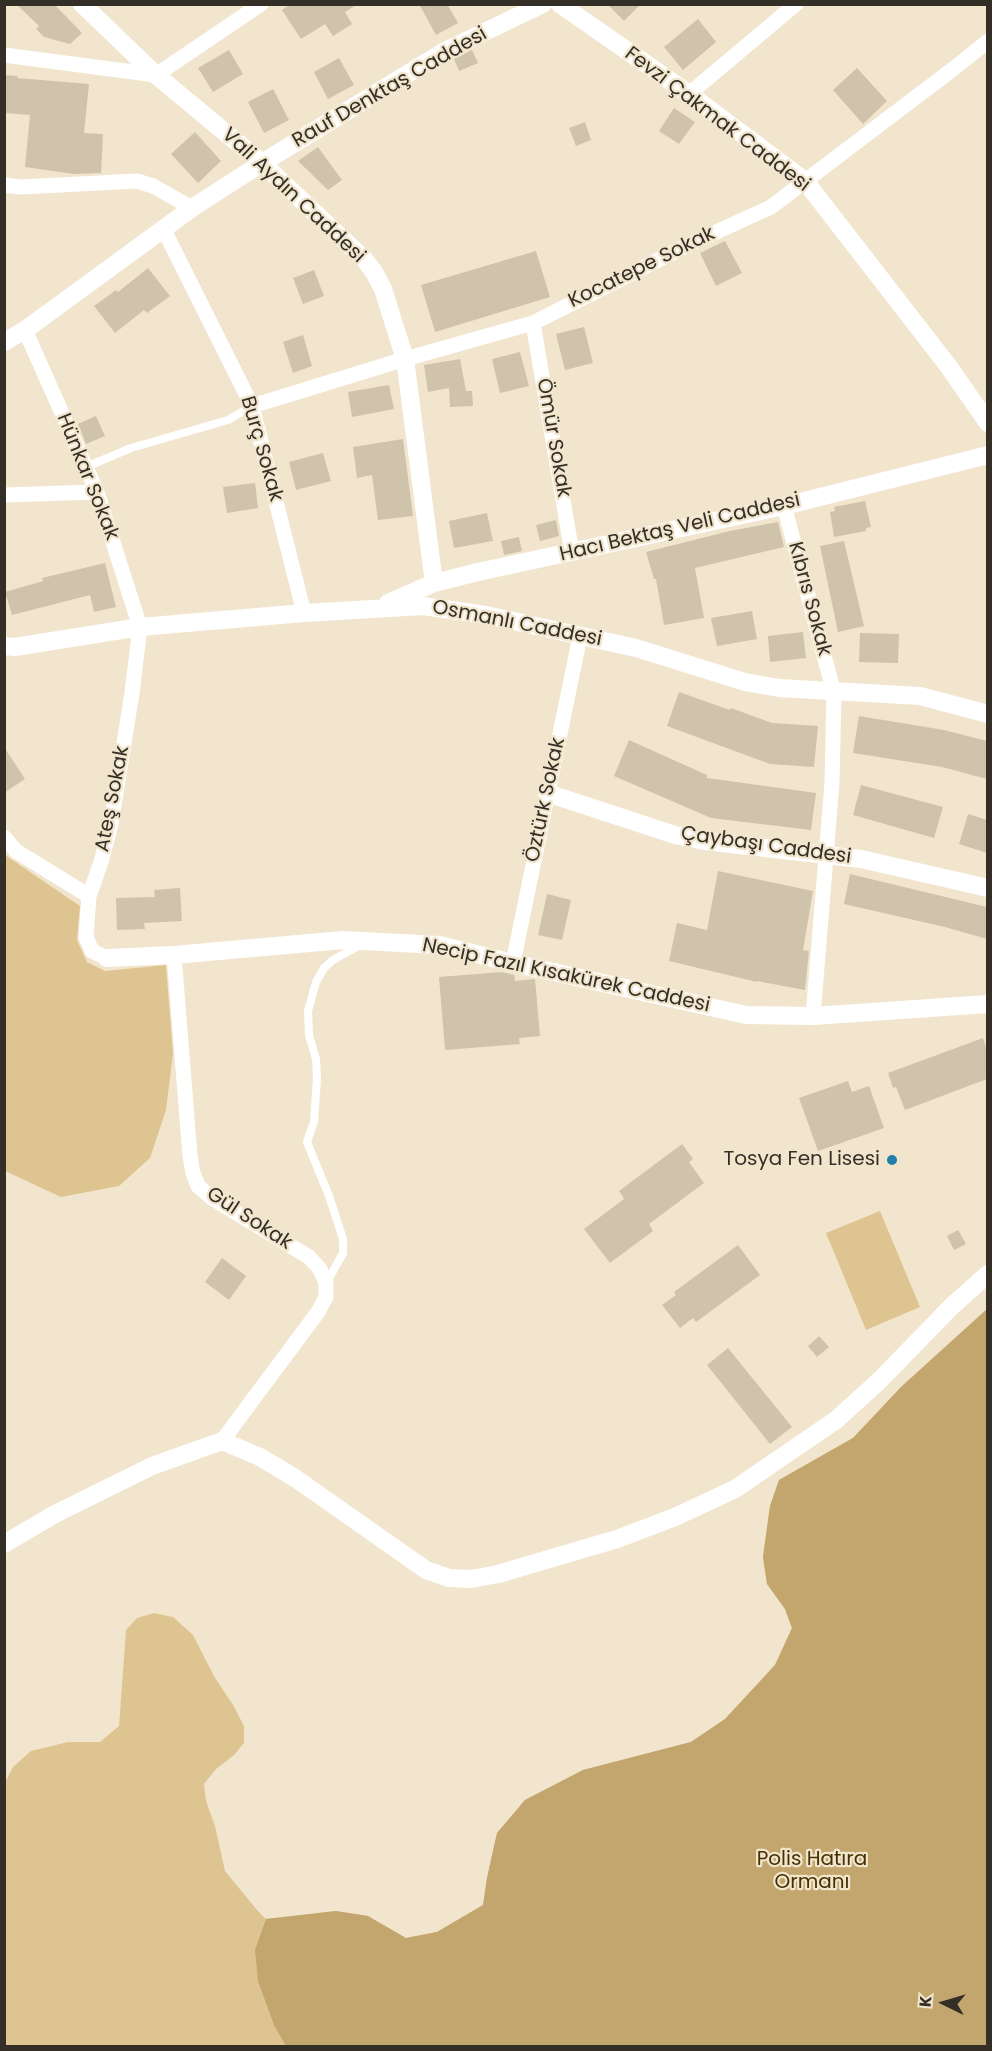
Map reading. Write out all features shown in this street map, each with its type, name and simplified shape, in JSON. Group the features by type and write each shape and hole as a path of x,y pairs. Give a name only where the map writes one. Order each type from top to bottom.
{"street":[{"name":"Vali Aydın Caddesi","path":"82,4 156,75 262,163 374,272 383,289 405,359 434,583"},
{"path":"4,56 156,75 261,4"},
{"name":"Rauf Denktaş Caddesi","path":"4,342 25,330 192,208 262,163 445,51 543,4"},
{"name":"Fevzi Çakmak Caddesi","path":"560,4 689,94 805,181 949,367 987,423"},
{"path":"689,94 796,4"},
{"name":"Kocatepe Sokak","path":"252,406 533,323 690,244 771,207 954,69 987,40"},
{"path":"4,185 21,187 138,180 192,208"},
{"name":"Burç Sokak","path":"164,230 252,406 304,613"},
{"name":"Ömür Sokak","path":"533,323 572,553"},
{"name":"Hünkar Sokak","path":"25,330 97,492 140,627"},
{"name":"Hacı Bektaş Veli Caddesi","path":"375,608 434,583 784,506 987,455"},
{"path":"4,495 97,492"},
{"name":"Kıbrıs Sokak","path":"784,506 834,693 832,783 813,1016"},
{"name":"Osmanlı Caddesi","path":"4,646 15,647 140,627 304,613 423,606 448,608 636,648 745,681 779,688 834,693 920,696 987,714"},
{"name":"Ateş Sokak","path":"107,958 92,951 86,937 89,896 102,862 111,824 140,627"},
{"name":"Öztürk Sokak","path":"513,963 580,636"},
{"name":"Çaybaşı Caddesi","path":"547,793 675,834 705,841 861,859 987,888"},
{"path":"4,837 16,851 89,896"},
{"name":"Necip Fazıl Kısakürek Caddesi","path":"107,958 174,955 343,940 367,941 439,945 746,1015 813,1016 987,1004"},
{"name":"Gül Sokak","path":"174,955 190,1156 198,1186 212,1198 309,1257 320,1269 326,1283"},
{"path":"222,1441 260,1457 295,1478 426,1570 449,1578 471,1579 498,1574 617,1539 675,1517 735,1489 836,1420 879,1382 952,1306 987,1274"},
{"path":"4,1544 55,1514 152,1466 222,1441 318,1312 326,1297 326,1283"}],"lane":[{"path":"86,467 131,448 228,420 252,406"},
{"path":"326,1283 343,1253 343,1239 307,1142 314,1122 317,1079 316,1059 308,1029 308,1011 315,982 324,968 333,960 367,941"}],"green space":[{"path":"5,855 80,906 77,940 87,962 105,971 166,965 173,1054 166,1110 150,1158 119,1186 61,1197 5,1171"},
{"path":"880,1211 920,1307 866,1330 826,1233"},
{"name":"Polis Hatıra Ormanı","path":"987,1309 987,2046 5,2046 4,1784 13,1767 31,1751 68,1742 100,1742 119,1726 126,1630 137,1618 154,1613 173,1617 193,1635 215,1678 244,1726 244,1743 234,1755 216,1769 204,1784 206,1801 215,1826 225,1871 257,1910 266,1919 336,1911 367,1916 406,1938 437,1932 483,1905 497,1833 525,1800 583,1770 691,1742 725,1719 775,1665 792,1628 785,1609 767,1584 763,1557 770,1506 779,1480 853,1438 901,1387"},
{"name":"Polis Hatıra Ormanı","path":"987,1309 987,2046 286,2046 274,2025 258,1981 255,1950 266,1919 336,1911 368,1916 406,1938 437,1932 483,1905 497,1833 525,1800 583,1770 691,1742 725,1719 775,1665 792,1628 785,1609 767,1584 763,1557 770,1506 779,1480 853,1438 901,1387"}],"building":[{"path":"16,4 54,4 82,33 70,44 44,37 36,29 39,26"},
{"path":"291,4 358,4 345,12 352,24 333,36 325,24 301,39 282,10"},
{"path":"419,4 447,4 458,23 436,35"},
{"path":"607,4 641,4 624,21"},
{"path":"698,19 716,42 683,70 664,47"},
{"path":"229,50 243,74 213,92 198,68"},
{"path":"472,50 478,63 459,71 454,59"},
{"path":"339,58 354,85 328,99 314,72"},
{"path":"857,68 887,101 863,124 833,90"},
{"path":"4,75 89,84 84,133 103,134 101,173 74,174 25,167 30,115 4,113"},
{"path":"273,89 289,120 264,133 248,102"},
{"path":"674,108 695,122 679,144 659,131"},
{"path":"585,122 591,140 576,146 569,128"},
{"path":"195,132 221,161 198,183 171,154"},
{"path":"318,147 342,180 328,190 298,161"},
{"path":"725,241 742,273 716,286 700,253"},
{"path":"536,251 550,297 435,332 421,285"},
{"path":"148,268 170,296 147,313 144,310 115,333 94,306 116,290 118,292"},
{"path":"314,270 324,296 303,304 293,278"},
{"path":"584,327 593,363 565,370 556,334"},
{"path":"303,335 312,366 293,373 283,342"},
{"path":"520,352 529,386 500,393 492,359"},
{"path":"460,359 466,391 472,391 473,406 450,407 449,388 428,392 424,365"},
{"path":"389,385 394,409 352,417 348,392"},
{"path":"96,416 105,436 86,444 78,424"},
{"path":"403,439 413,516 378,520 372,475 357,478 353,447"},
{"path":"323,453 331,481 296,490 289,462"},
{"path":"255,483 258,508 227,513 223,487"},
{"path":"865,501 871,527 866,528 866,531 834,537 830,512 835,511 834,507"},
{"path":"487,513 493,541 454,548 449,521"},
{"path":"556,520 559,536 540,541 536,525"},
{"path":"778,522 784,547 695,568 704,618 664,625 656,579 654,579 646,552 730,531"},
{"path":"519,537 522,551 504,555 501,541"},
{"path":"844,541 864,626 838,632 820,546"},
{"path":"105,563 116,607 94,612 90,595 12,615 5,592 43,581 42,578"},
{"path":"752,611 757,639 717,646 711,618"},
{"path":"803,632 806,658 770,662 768,636"},
{"path":"860,633 899,634 898,663 859,662"},
{"path":"679,692 772,723 818,726 814,767 770,764 667,726"},
{"path":"859,716 944,730 987,741 987,779 942,767 853,753"},
{"path":"629,740 707,775 707,778 816,793 811,830 711,818 614,776"},
{"path":"4,747 25,779 4,793"},
{"path":"861,785 943,807 934,838 853,815"},
{"path":"968,814 987,820 987,853 959,844"},
{"path":"718,871 813,891 803,950 809,951 805,990 757,982 669,961 677,923 707,930"},
{"path":"850,874 987,907 987,939 844,904"},
{"path":"180,888 182,921 144,923 145,929 117,930 116,898 155,897 154,890"},
{"path":"547,894 571,900 562,940 538,935"},
{"path":"502,972 514,975 515,981 535,979 540,1036 519,1038 520,1044 445,1050 439,977"},
{"path":"983,1038 987,1050 987,1079 905,1110 888,1073"},
{"path":"848,1081 852,1092 869,1086 884,1128 818,1151 799,1098"},
{"path":"682,1144 693,1159 689,1162 704,1183 649,1224 653,1231 610,1263 584,1229 624,1199 619,1191"},
{"path":"958,1230 966,1244 954,1250 947,1236"},
{"path":"738,1245 760,1275 696,1322 693,1318 680,1328 662,1305 676,1295 674,1292"},
{"path":"222,1258 246,1276 229,1300 205,1282"},
{"path":"819,1336 829,1347 817,1357 808,1346"},
{"path":"728,1348 792,1427 770,1444 707,1365"}],"place":[{"name":"Tosya Fen Lisesi","path":"892,1160"}]}
